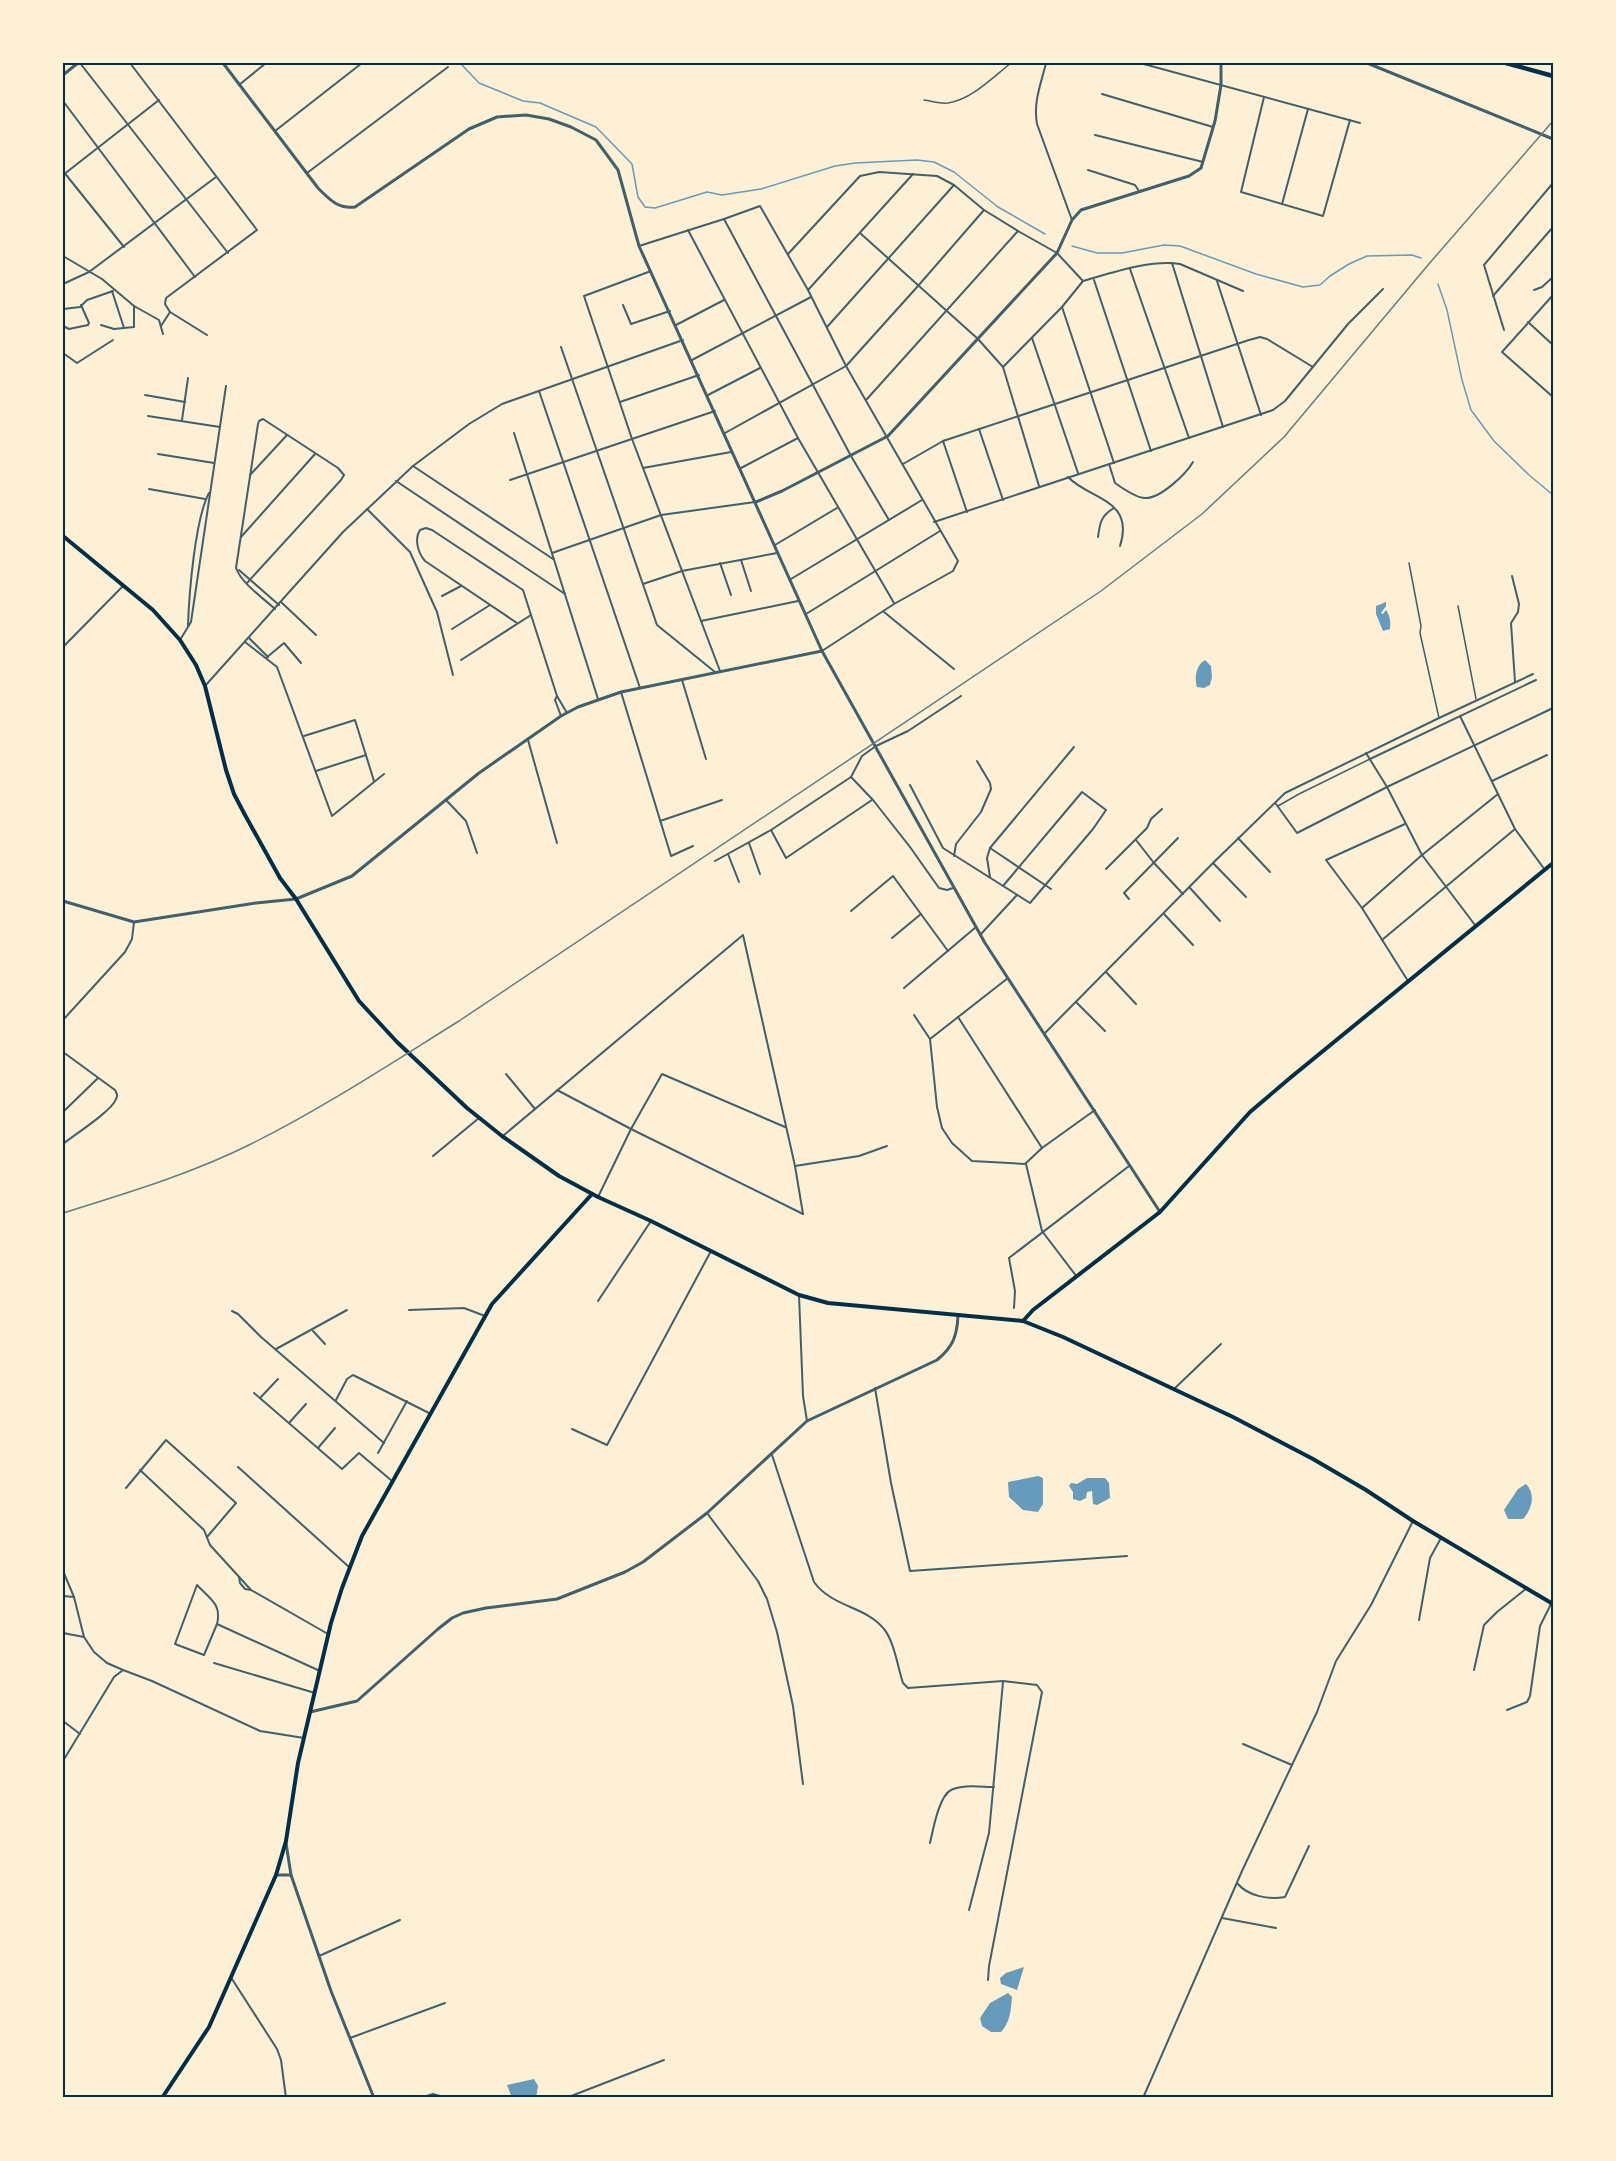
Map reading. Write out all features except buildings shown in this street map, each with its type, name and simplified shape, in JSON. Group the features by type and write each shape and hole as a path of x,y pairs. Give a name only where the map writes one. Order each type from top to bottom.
{"highway":[{"path":"1506,63 1553,76"}],"main road":[{"path":"63,536 153,610 180,640 196,665 205,686 234,795 280,878 296,899 359,1001 422,1067 502,1136 559,1176 592,1194 799,1295 828,1303 1023,1322 1063,1337 1174,1389 1313,1460 1552,1603"},
{"path":"1023,1322 1034,1310 1160,1212 1250,1112 1553,863"},
{"path":"162,2098 209,2027 276,1875 286,1841 304,1738 328,1634 349,1567 368,1524 485,1316 504,1289 592,1194"}],"street":[{"path":"63,75 79,63 228,253"},
{"path":"130,63 257,230 166,298 165,304 170,312 207,335"},
{"path":"223,63 307,173 331,200 345,208 355,207 469,129 497,117 526,115 549,119 596,140 618,170 639,246 716,411 822,651 976,927 1160,1212"},
{"path":"239,85 266,63"},
{"path":"275,131 362,63"},
{"path":"1046,63 1035,114 1072,220"},
{"path":"1140,63 1360,123"},
{"path":"552,553 661,515 756,502 768,498 888,436 1057,253 1072,220 1081,210 1197,172 1203,162 1213,127 1221,85 1221,63"},
{"path":"1367,63 1553,139"},
{"path":"307,173 448,67"},
{"path":"1102,94 1213,127"},
{"path":"1264,97 1241,192 1323,216 1350,120"},
{"path":"124,247 64,173 159,100"},
{"path":"63,101 195,277"},
{"path":"1282,205 1308,109"},
{"path":"1095,135 1203,162"},
{"path":"1088,170 1135,185 1139,191"},
{"path":"788,254 860,176 879,172 937,176 954,185 984,210 1057,253 1083,281"},
{"path":"808,290 913,174"},
{"path":"63,284 89,272 216,177"},
{"path":"1504,330 1484,270 1485,261 1553,183"},
{"path":"827,327 954,185"},
{"path":"63,901 134,922 296,899 352,876 479,774 567,713 598,699 621,692 822,651 894,603 953,571 958,561 846,366 808,290 760,206 639,246"},
{"path":"725,434 846,366 984,210"},
{"path":"724,219 889,520"},
{"path":"1493,296 1553,227"},
{"path":"688,230 760,368 781,402 798,438 894,603"},
{"path":"867,400 1017,231"},
{"path":"860,233 978,339 1003,367 1039,487"},
{"path":"63,255 102,279 112,291 134,306 159,320 163,334"},
{"path":"1003,367 1062,307 1083,281 1130,269 1172,262 1243,291"},
{"path":"1172,262 1223,427"},
{"path":"1130,269 1189,438"},
{"path":"651,271 584,296 606,367 701,621 718,673"},
{"path":"1533,290 1542,287 1553,277"},
{"path":"1093,278 1150,451"},
{"path":"1217,280 1261,415"},
{"path":"934,522 1273,410 1285,401 1348,324 1383,289"},
{"path":"63,309 81,305 87,300 112,291"},
{"path":"112,291 124,329"},
{"path":"1553,295 1502,352 1553,397"},
{"path":"692,360 811,297"},
{"path":"676,325 724,300"},
{"path":"63,326 73,329 88,325 81,305"},
{"path":"622,305 631,324 670,311"},
{"path":"101,325 114,329 134,327 134,306"},
{"path":"1062,307 1114,463"},
{"path":"161,326 170,312"},
{"path":"1528,322 1553,345"},
{"path":"1032,338 1078,473"},
{"path":"902,464 942,441 1090,394 1238,343 1263,338 1313,367"},
{"path":"63,353 77,363 113,340"},
{"path":"205,686 343,532 413,466 469,424 502,404 683,340"},
{"path":"561,347 657,625 718,673"},
{"path":"708,395 760,368"},
{"path":"619,402 699,375"},
{"path":"182,421 188,378"},
{"path":"191,611 197,542 210,491 226,386"},
{"path":"539,391 640,688"},
{"path":"145,395 185,402"},
{"path":"510,480 716,411"},
{"path":"148,416 220,427"},
{"path":"247,583 343,477 342,471 266,420 259,421 236,568 239,576 275,609"},
{"path":"979,429 1003,500"},
{"path":"250,475 288,434"},
{"path":"514,434 598,699"},
{"path":"741,468 798,438"},
{"path":"942,441 967,512"},
{"path":"643,468 734,452"},
{"path":"241,537 316,453"},
{"path":"158,454 214,463"},
{"path":"1109,464 1115,483 1140,498 1146,499 1174,484 1193,462"},
{"path":"413,466 555,560"},
{"path":"1068,477 1107,500 1114,508 1120,517 1122,528 1123,537 1120,546"},
{"path":"396,481 565,594"},
{"path":"149,489 207,499"},
{"path":"180,640 188,628 207,499"},
{"path":"790,580 922,500"},
{"path":"775,545 838,508"},
{"path":"1098,537 1100,521 1104,514 1114,508"},
{"path":"367,509 410,552 437,612 453,675"},
{"path":"517,623 421,558 417,538 422,529 432,530 523,590 557,696 567,713"},
{"path":"806,614 939,531"},
{"path":"197,542 202,544"},
{"path":"643,584 682,571 778,552"},
{"path":"741,560 751,591"},
{"path":"720,563 731,595"},
{"path":"193,568 198,569"},
{"path":"236,568 316,635"},
{"path":"1512,576 1518,604 1518,612 1511,624 1515,682"},
{"path":"63,647 123,585"},
{"path":"442,596 461,585"},
{"path":"701,621 800,601"},
{"path":"452,629 490,605"},
{"path":"883,611 954,669"},
{"path":"460,660 531,615"},
{"path":"249,638 267,658"},
{"path":"245,642 277,667 332,816 384,774"},
{"path":"267,658 284,643 301,663"},
{"path":"1044,1035 1238,838 1277,805 1285,793 1533,674"},
{"path":"682,680 706,759"},
{"path":"1371,759 1536,680"},
{"path":"621,692 671,856 693,846"},
{"path":"557,696 555,700 561,716"},
{"path":"714,861 771,830 851,777 862,756 876,746 908,731 961,696"},
{"path":"1277,805 1297,833 1387,787 1553,708"},
{"path":"1460,716 1515,829 1545,870"},
{"path":"304,736 355,720 374,782"},
{"path":"528,740 557,843"},
{"path":"990,877 987,858 990,848 1074,747"},
{"path":"1366,753 1387,787 1422,855 1476,926"},
{"path":"316,771 366,755"},
{"path":"1492,781 1547,755"},
{"path":"954,856 956,844 981,812 991,789 977,761"},
{"path":"851,777 873,800 939,888 947,890 953,888"},
{"path":"910,785 943,848 954,856 1030,903 1093,829 1106,810 1082,792 1003,886"},
{"path":"1362,908 1422,855 1498,794"},
{"path":"446,800 466,822 477,853"},
{"path":"660,821 722,800"},
{"path":"771,830 786,858 873,800"},
{"path":"1106,868 1136,840 1162,809"},
{"path":"1405,824 1326,860 1362,908 1408,981"},
{"path":"1382,940 1515,829"},
{"path":"1129,899 1124,893 1178,838"},
{"path":"1238,838 1270,872"},
{"path":"1136,840 1183,894"},
{"path":"748,843 760,874"},
{"path":"990,848 1051,890"},
{"path":"728,854 739,882"},
{"path":"1213,863 1246,897"},
{"path":"851,911 893,876 948,951"},
{"path":"1190,888 1220,921"},
{"path":"981,934 1017,895"},
{"path":"892,938 921,914"},
{"path":"1164,914 1193,945"},
{"path":"63,1020 125,952 132,939 134,922"},
{"path":"904,988 976,927"},
{"path":"502,1136 742,935 787,1128 803,1214 557,1090"},
{"path":"1106,972 1136,1004"},
{"path":"930,1039 1008,978"},
{"path":"1076,1002 1105,1031"},
{"path":"914,1015 930,1039 937,1107 942,1128 956,1148 972,1161 1025,1164 1042,1148 1095,1110"},
{"path":"958,1017 1042,1148"},
{"path":"63,1052 115,1090 116,1100 107,1110 63,1144"},
{"path":"506,1074 535,1109"},
{"path":"598,1197 631,1129 662,1074 787,1128"},
{"path":"63,1112 98,1078"},
{"path":"433,1156 479,1118"},
{"path":"795,1166 859,1156 887,1146"},
{"path":"1025,1164 1042,1230 1077,1277"},
{"path":"1014,1308 1015,1291 1009,1258 1042,1230 1130,1165"},
{"path":"597,1301 651,1221"},
{"path":"572,1429 607,1445 711,1251"},
{"path":"799,1295 803,1396 807,1421"},
{"path":"409,1310 464,1308 485,1316"},
{"path":"276,1349 347,1310"},
{"path":"232,1311 384,1443"},
{"path":"310,1712 357,1701 452,1618 463,1613 557,1599 599,1583 643,1562 707,1513 807,1421 937,1359 946,1352 956,1337 958,1316"},
{"path":"312,1330 325,1344"},
{"path":"1174,1389 1221,1344"},
{"path":"336,1400 347,1379 353,1375 429,1413"},
{"path":"260,1398 278,1378"},
{"path":"875,1388 891,1483 910,1571 1127,1556"},
{"path":"254,1393 342,1469 359,1453 392,1481"},
{"path":"378,1454 407,1401"},
{"path":"289,1423 306,1404"},
{"path":"318,1448 335,1428"},
{"path":"126,1488 166,1440 236,1503 207,1537"},
{"path":"772,1455 814,1582 827,1597 872,1617 886,1631 903,1683 908,1688 1003,1681 1037,1685 1042,1692 988,1980"},
{"path":"238,1467 349,1567"},
{"path":"140,1470 204,1530 210,1545 251,1590"},
{"path":"707,1513 758,1581 767,1599 777,1632 793,1706 803,1784"},
{"path":"1143,2098 1221,1918 1317,1712 1336,1661 1371,1605 1413,1521"},
{"path":"1419,1620 1430,1558 1442,1538"},
{"path":"63,1571 74,1597 84,1637 94,1652 106,1663 152,1681 260,1731 304,1738"},
{"path":"239,1577 243,1587 328,1634"},
{"path":"197,1586 219,1608 217,1624 204,1655 175,1644 197,1586"},
{"path":"1474,1670 1484,1625 1528,1587"},
{"path":"63,1596 74,1597"},
{"path":"1507,1710 1527,1702 1530,1696 1540,1626 1552,1603"},
{"path":"217,1624 320,1671"},
{"path":"63,1633 84,1637"},
{"path":"213,1663 315,1693"},
{"path":"63,1761 114,1677 123,1670"},
{"path":"969,1910 989,1833 1003,1681"},
{"path":"63,1721 80,1734"},
{"path":"1242,1744 1292,1765"},
{"path":"930,1843 941,1803 948,1791 994,1787"},
{"path":"286,1841 291,1875 319,1956 374,2098"},
{"path":"1237,1883 1249,1894 1285,1897 1309,1846"},
{"path":"276,1875 291,1875"},
{"path":"1221,1918 1276,1928"},
{"path":"319,1956 400,1920"},
{"path":"230,1977 277,2049 286,2098"},
{"path":"350,2038 445,2003"},
{"path":"566,2098 664,2060"},
{"path":"420,2098 433,2094 447,2098"}],"lane":[{"path":"924,100 945,103 959,100 977,91 1011,63"},
{"path":"1409,563 1421,626 1420,633 1439,718"},
{"path":"1458,606 1476,700"},
{"path":"1277,805 1371,759"}],"water":[{"path":"1386,602 1381,613 1383,614 1386,610 1390,629 1383,631 1376,614 1376,606"},
{"path":"1205,660 1211,666 1210,685 1204,688 1197,687 1196,672"},
{"path":"1038,1476 1043,1478 1043,1504 1038,1512 1023,1510 1009,1497 1008,1482"},
{"path":"1087,1478 1105,1478 1109,1483 1110,1498 1097,1505 1093,1504 1092,1491 1087,1492 1086,1498 1080,1501 1073,1499 1073,1492 1069,1486 1071,1483 1077,1484"},
{"path":"1526,1484 1532,1497 1529,1511 1523,1519 1508,1519 1504,1510 1518,1489"},
{"path":"1024,1967 1017,1990 1001,1984 1000,1978 1006,1973"},
{"path":"1008,1993 1012,1997 1008,2020 1001,2032 991,2032 982,2026 980,2018 990,2003"},
{"path":"534,2079 538,2086 536,2098 512,2098 507,2085"}],"waterway":[{"path":"462,65 479,83 523,101 540,103 596,127 632,164 638,197 645,207 655,208 707,192 722,195 761,189 835,166 917,160 934,162 954,172 998,207 1045,234"},
{"path":"1072,246 1097,253 1122,253 1164,245 1180,246 1256,274 1303,287 1320,285 1349,264 1367,256 1412,255 1421,258"},
{"path":"1438,284 1447,310 1471,410 1494,441 1553,495"}],"railway":[{"path":"63,1213 158,1182 228,1155 304,1116 356,1085 459,1021 1101,591 1202,514 1284,437 1428,265 1553,121"}]}
